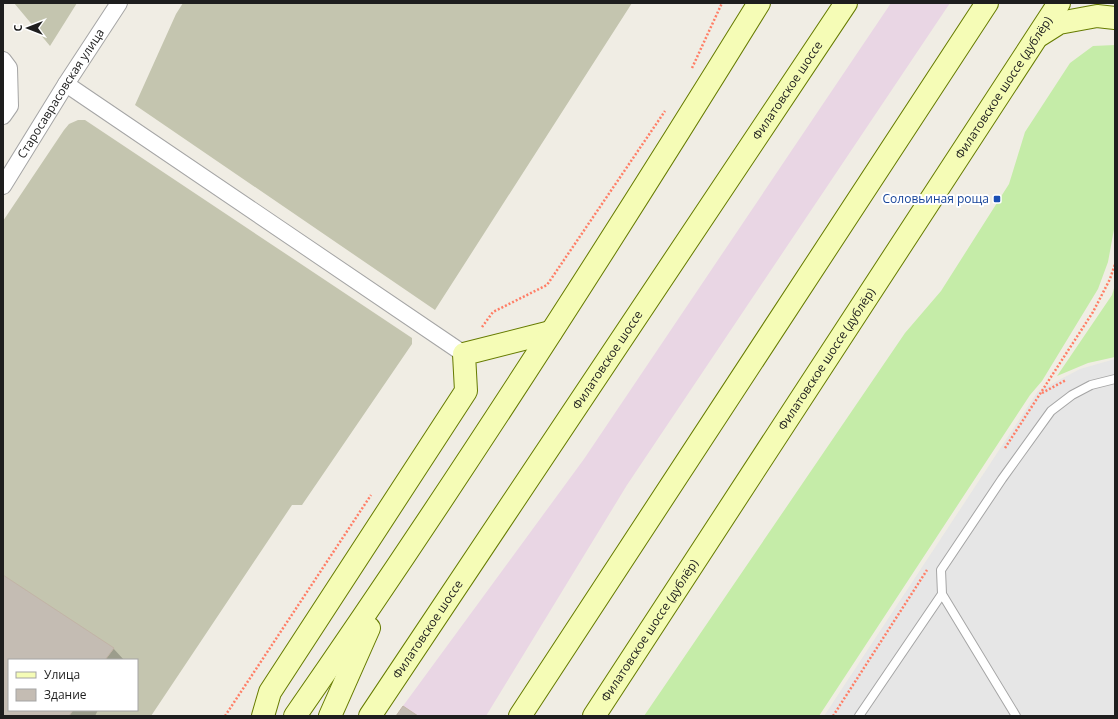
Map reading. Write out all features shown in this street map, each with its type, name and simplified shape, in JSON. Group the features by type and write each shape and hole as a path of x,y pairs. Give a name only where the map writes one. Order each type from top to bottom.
{"main road":[{"path":"295,716 391,579 650,180 759,3"},
{"path":"520,716 987,3"},
{"name":"Филатовское шоссе (дублёр)","path":"594,716 1059,3"},
{"name":"Филатовское шоссе","path":"370,716 842,8"},
{"path":"1039,35 1059,23 1097,16 1115,18"},
{"path":"263,716 270,692 466,391 464,354 551,332"},
{"path":"330,716 391,579"}],"street":[{"name":"Старосаврасовская улица","path":"3,186 66,84 120,3"},
{"path":"3,60 9,68 10,106 3,116"},
{"path":"66,84 464,354"}],"lane":[{"path":"1016,716 942,594 941,570 1006,473 1051,411 1072,395 1091,385 1115,379"},
{"path":"859,716 942,594"}],"path":[{"path":"1040,394 1093,312 1110,279 1115,264"}],"shaded area":[{"path":"14,3 77,3 50,46"},
{"path":"183,3 632,3 435,310 135,105 176,14"},
{"path":"891,3 950,3 627,485 486,716 418,716 403,706 584,459"},
{"path":"78,120 85,120 412,338 412,344 302,505 292,505 151,716 3,716 3,221 69,124"},
{"path":"1115,359 1115,716 824,716 1038,391 1080,369"}],"green space":[{"path":"1115,45 1115,224 1108,262 1098,289 1042,381 1030,395 819,716 644,716 905,333 941,291 1009,184 1025,132 1070,63 1093,46"},
{"path":"1115,285 1115,357 1088,363 1057,376 1112,295"}],"building":[{"path":"3,575 114,648 106,659 8,659 8,711 72,711 69,716 3,716"},
{"path":"403,706 418,716 396,716"}],"place":[{"name":"Соловьиная роща","path":"997,199"}]}
